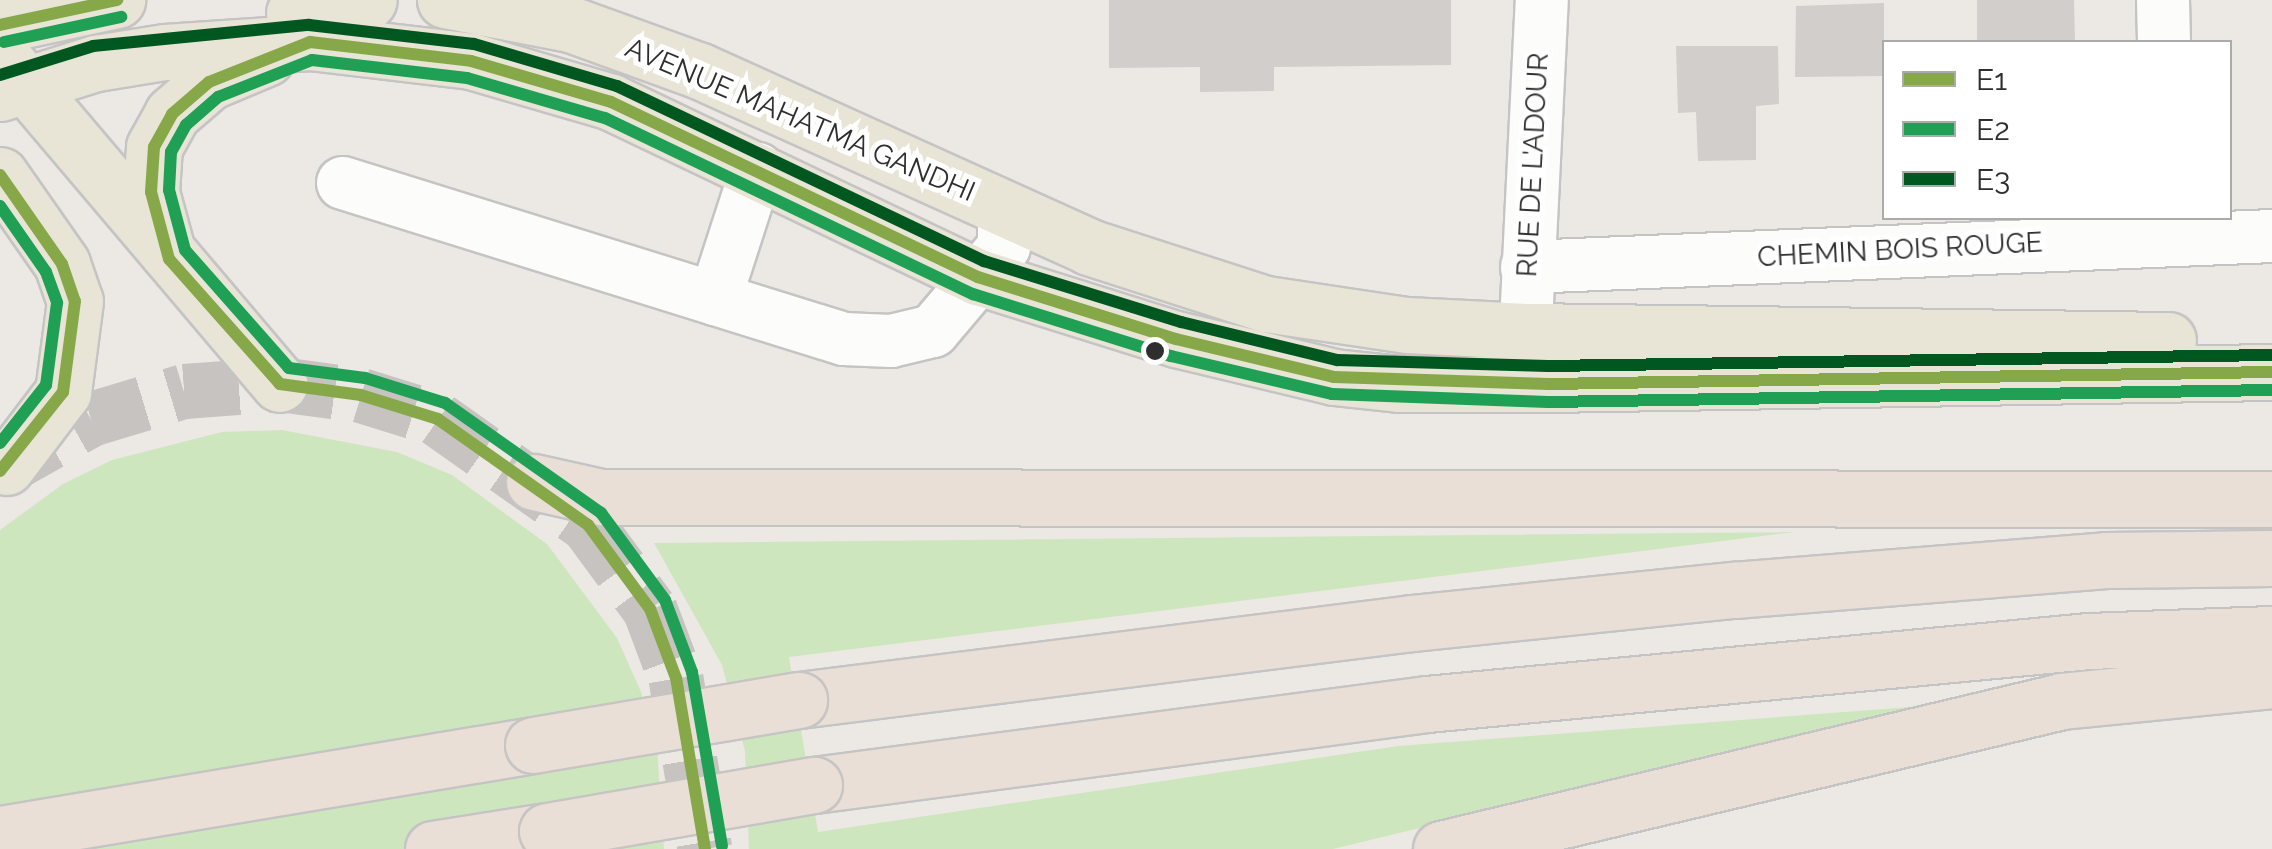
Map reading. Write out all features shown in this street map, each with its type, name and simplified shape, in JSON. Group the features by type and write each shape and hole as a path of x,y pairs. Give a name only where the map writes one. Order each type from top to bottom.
{"highway":[{"path":"534,482 601,497 2272,498"},
{"path":"0,834 799,700 1412,623 1734,590 2106,560 2272,558"},
{"path":"433,849 814,785 1446,702 2088,641 2272,634"},
{"path":"1441,849 2062,702 2272,680"}],"main road":[{"path":"0,25 116,0"},
{"path":"198,51 248,14 351,18 369,0"},
{"name":"AVENUE MAHATMA GANDHI","path":"446,0 570,24 700,71 995,244 1088,311 1227,353 1399,384 2272,372"},
{"path":"169,259 151,192 154,147 172,114 210,82 310,42"},
{"name":"AVENUE MAHATMA GANDHI","path":"7,76 198,51 310,42 470,61 611,102 757,169 796,152 823,158 995,244 1089,248 1266,304 1407,325 1526,331 2272,341"},
{"path":"7,76 280,384"},
{"path":"6,193 62,264 75,300 75,338 63,392 6,466"},
{"name":"AVENUE MAHATMA GANDHI","path":"1088,311 1157,314 1457,358 1484,354 1526,331"}],"street":[{"name":"RUE DE L'ADOUR","path":"1526,331 1542,0"},
{"path":"2163,0 2164,40"},
{"path":"715,298 757,169"},
{"path":"343,184 844,340 890,340 933,331 995,244"},
{"name":"CHEMIN BOIS ROUGE","path":"1527,266 2168,228 2272,236"}],"green space":[{"path":"282,430 397,452 452,475 547,544 617,638 641,692 657,748 664,849 0,849 0,530 63,484 112,460 222,432"},
{"path":"1795,532 789,657 818,832 1398,746 1924,706 1333,849 749,849 745,751 722,665 654,543"}],"building":[{"path":"1109,0 1451,0 1451,65 1274,67 1274,91 1200,92 1200,67 1109,68"},
{"path":"1977,0 2074,0 2075,40 1977,40"},
{"path":"1884,3 1882,76 1795,77 1796,6"},
{"path":"1676,46 1778,46 1779,104 1756,106 1756,160 1698,161 1696,112 1678,113"}],"tunnel":[{"path":"2,469 91,419 184,391 280,384 361,395 438,419 588,525 650,609 676,678 705,849"}],"transit line":[{"name":"E1","path":"0,25 117,0"},
{"name":"E2","path":"4,42 121,17"},
{"name":"E3","path":"0,75 93,46 309,25 474,44 617,86 984,261 1181,322 1337,360 1548,366 2272,355"},
{"name":"E1","path":"705,849 676,678 650,609 588,525 438,419 361,395 280,384 169,259 151,192 154,147 172,114 209,82 310,42 471,61 611,102 978,277 1176,339 1334,377 1548,384 2272,372"},
{"name":"E2","path":"722,846 692,672 665,600 601,513 445,403 365,378 289,368 185,250 169,190 171,152 186,125 218,97 312,60 467,78 605,118 973,294 1171,356 1332,394 1548,402 2272,390"},
{"name":"E1","path":"0,175 62,264 75,301 63,392 0,471"},
{"name":"E2","path":"0,206 46,272 57,303 46,385 0,443"}]}
